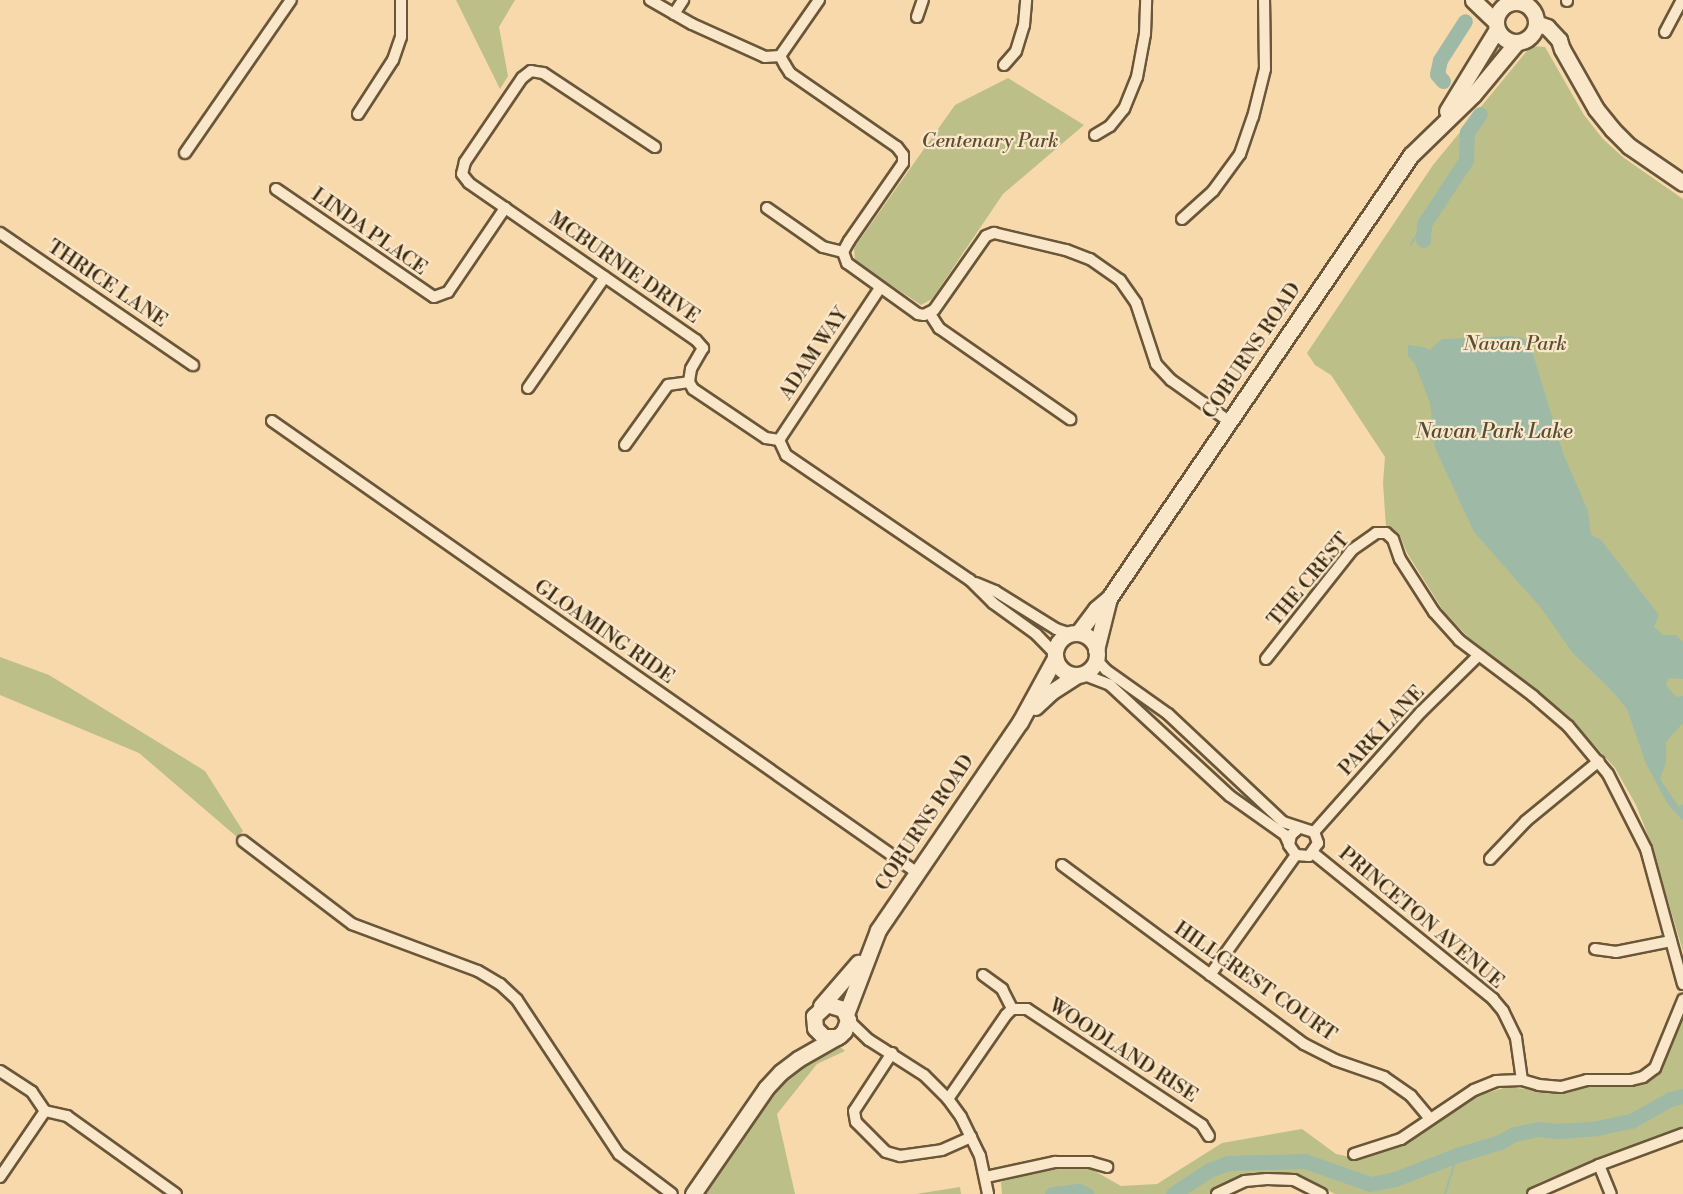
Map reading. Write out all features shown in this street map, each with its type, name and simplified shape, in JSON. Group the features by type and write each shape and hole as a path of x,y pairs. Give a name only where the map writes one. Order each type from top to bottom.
{"street":[{"path":"185,153 291,0"},
{"path":"358,114 396,53 401,38 401,0"},
{"path":"650,0 674,14 765,57 780,56"},
{"path":"674,14 683,0"},
{"path":"780,56 819,0"},
{"path":"917,17 923,0"},
{"path":"1004,65 1016,51 1024,25 1026,0"},
{"path":"1095,135 1110,126 1124,109 1137,77 1145,34 1146,0"},
{"path":"1182,219 1213,191 1240,154 1253,117 1265,69 1264,0"},
{"path":"1473,0 1497,26 1505,39 1548,42 1562,50"},
{"path":"1523,40 1536,19 1543,0"},
{"path":"1665,32 1682,0"},
{"path":"1497,26 1500,10 1513,1 1527,6 1536,19 1560,40 1562,50 1596,109 1612,129 1629,146 1683,183"},
{"name":"COBURNS ROAD","path":"1434,131 1497,26"},
{"name":"COBURNS ROAD","path":"1074,634 1109,598 1411,155 1473,95 1523,40"},
{"path":"780,56 790,73 897,147 903,155 903,163 843,252"},
{"name":"MCBURNIE DRIVE","path":"655,147 543,73 531,71 522,78 465,162 462,174 469,183 696,340 703,348 692,369 689,382"},
{"name":"LINDA PLACE","path":"276,189 426,294 434,297 448,292 505,208"},
{"path":"767,208 823,247 843,252"},
{"path":"930,314 986,236 994,232 1066,250 1090,259 1120,280 1136,303 1156,364 1172,380 1230,422"},
{"name":"THRICE LANE","path":"0,233 193,365"},
{"path":"843,252 847,264 880,288 918,314 930,314"},
{"path":"528,388 605,277"},
{"name":"ADAM WAY","path":"779,441 880,288"},
{"path":"930,314 939,328 1071,419"},
{"path":"625,445 668,385 689,382 693,389 766,438 779,441 786,455 970,580 995,591 1056,629 1090,639 1096,655 1106,670 1168,714 1283,822 1314,832 1318,843 1313,853 1304,857 1296,855 1284,835 1230,796 1110,685 1080,674 1065,672 1036,634 993,603 970,580"},
{"name":"GLOAMING RIDE","path":"272,421 916,872"},
{"name":"THE CREST","path":"1266,659 1352,550 1376,533 1386,533 1393,539 1401,559 1434,612 1459,640 1478,656"},
{"name":"COBURNS ROAD","path":"1096,655 1109,598"},
{"path":"1055,656 1059,641 1074,634"},
{"path":"1080,674 1091,668 1096,655"},
{"name":"COBURNS ROAD","path":"847,1017 878,930 1020,722 1055,656"},
{"path":"1478,656 1559,718 1599,761 1627,808 1646,849 1683,984"},
{"name":"PARK LANE","path":"1314,832 1421,712 1478,656"},
{"name":"COBURNS ROAD","path":"1020,722 1045,697 1080,674"},
{"path":"1490,859 1526,821 1599,761"},
{"path":"1289,845 1291,835 1299,828"},
{"path":"243,841 352,924 477,971 500,984 517,1000 619,1154 672,1194"},
{"name":"PRINCETON AVENUE","path":"1313,853 1493,999 1503,1011 1516,1038 1522,1080"},
{"path":"1210,975 1296,855"},
{"name":"HILLCREST COURT","path":"1062,865 1304,1044 1335,1060 1384,1077 1398,1086 1430,1119"},
{"path":"1595,949 1616,952 1671,941"},
{"name":"COBURNS ROAD","path":"821,1006 869,950"},
{"path":"948,1099 1012,1009 1002,989 983,975"},
{"path":"1354,1154 1401,1139 1484,1084 1522,1080 1539,1085 1561,1087 1587,1080 1631,1080 1643,1077 1655,1068 1683,1000"},
{"path":"798,1059 812,1038 813,1022 821,1006 827,1004 838,1005 869,1040"},
{"name":"WOODLAND RISE","path":"1012,1009 1027,1009 1202,1125 1209,1136"},
{"path":"693,1194 766,1088 798,1059 838,1036 847,1017"},
{"path":"813,1022 815,1028 824,1037 851,1034 869,1040 892,1053 928,1079 948,1099 971,1137 986,1177 988,1194"},
{"path":"892,1053 854,1111 856,1122 886,1152 900,1156 942,1150 971,1137"},
{"path":"0,1071 32,1092 45,1111 67,1116 176,1194"},
{"path":"0,1177 45,1111"},
{"path":"1533,1194 1599,1165 1683,1134"},
{"path":"986,1177 1055,1162 1090,1162 1107,1167"},
{"path":"1599,1165 1611,1194"},
{"path":"1217,1194 1245,1181 1267,1179 1294,1180 1322,1194"}],"green space":[{"path":"456,0 515,0 499,27 508,76 500,89"},
{"name":"Navan Park","path":"1531,46 1545,47 1584,115 1603,139 1624,158 1683,199 1683,951 1649,838 1636,805 1615,768 1566,714 1470,639 1444,612 1407,553 1399,533 1386,527 1383,483 1385,457 1331,375 1315,365 1307,353 1433,165"},
{"name":"Centenary Park","path":"1008,78 1084,125 1003,194 932,299 921,305 855,261 854,248 955,105"},
{"path":"0,657 49,675 205,771 243,831 237,837 139,753 0,695"},
{"path":"1683,1019 1683,1131 1543,1181 1533,1186 1526,1194 1335,1194 1305,1178 1256,1175 1223,1186 1211,1194 1002,1194 1001,1182 1043,1169 1091,1169 1121,1186 1157,1184 1222,1143 1302,1129 1336,1154 1355,1158 1405,1143 1477,1096 1507,1087 1554,1092 1587,1086 1640,1085 1661,1071"},
{"path":"833,1041 845,1051 817,1064 777,1114 795,1194 696,1194 769,1086"},
{"path":"960,1187 961,1194 916,1194"}],"water":[{"name":"Navan Park Lake","path":"1510,336 1522,338 1530,344 1563,453 1588,511 1591,535 1601,540 1659,615 1654,627 1663,635 1676,635 1683,642 1683,679 1668,678 1666,685 1676,697 1683,696 1683,723 1666,742 1666,763 1660,779 1679,807 1683,804 1683,821 1667,803 1646,764 1627,709 1572,652 1541,608 1474,532 1435,448 1430,403 1415,364 1408,356 1408,345 1430,350 1442,339"}],"waterway":[{"path":"1443,81 1437,74 1440,60 1465,21"},
{"path":"1423,240 1424,224 1466,160 1467,132 1480,114"},
{"path":"1411,244 1424,224"},
{"path":"1173,1194 1209,1170 1228,1163 1305,1161 1370,1184 1395,1179 1457,1155 1500,1142 1514,1134 1539,1129 1558,1131 1597,1128 1631,1121 1670,1099 1683,1096"},
{"path":"1445,1194 1457,1155"},
{"path":"1052,1194 1078,1191 1086,1194"}]}
